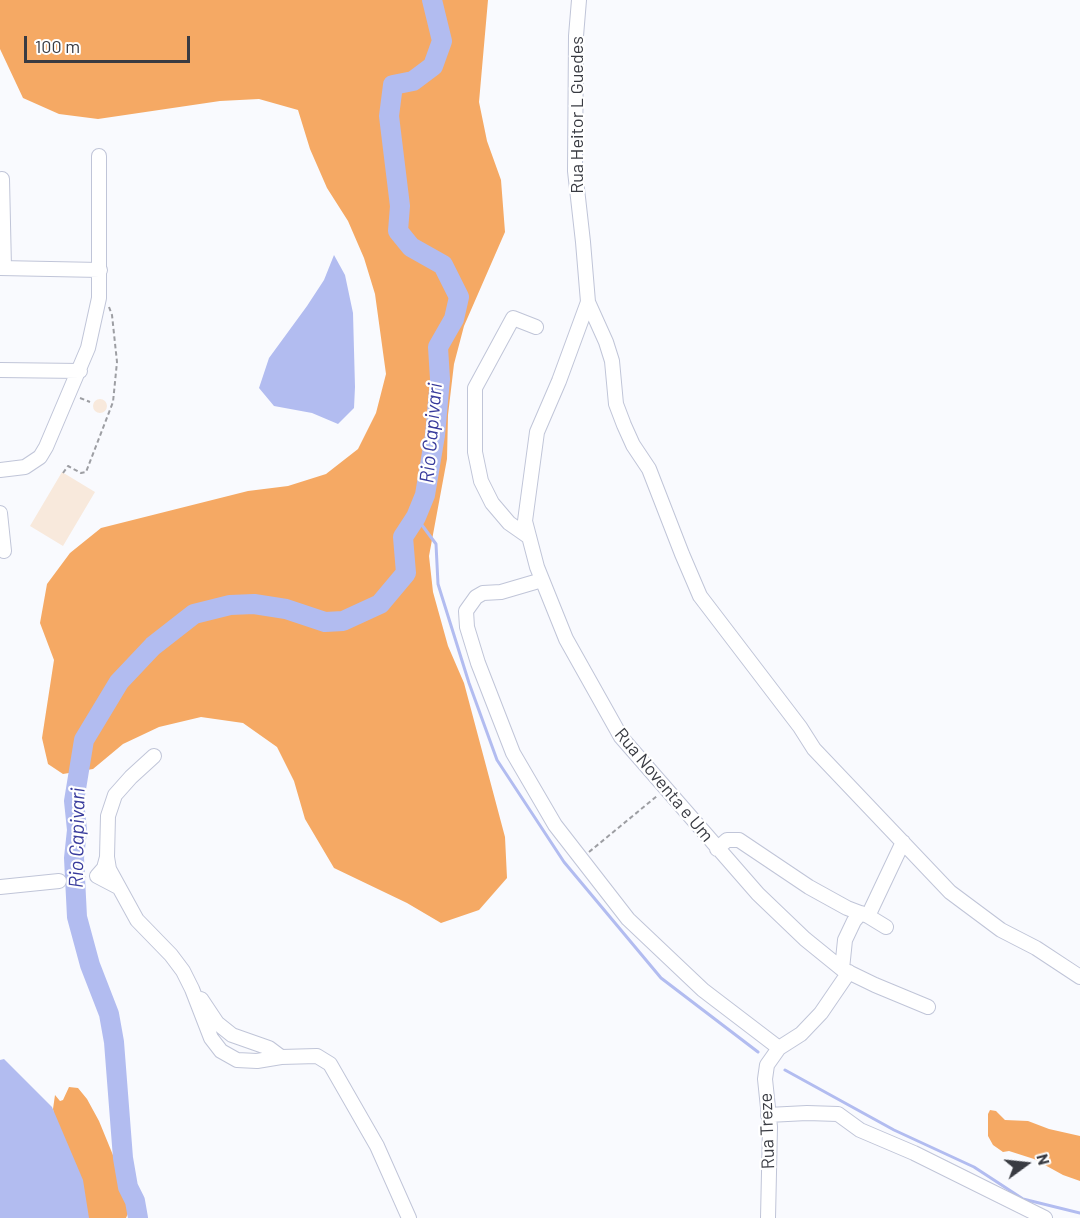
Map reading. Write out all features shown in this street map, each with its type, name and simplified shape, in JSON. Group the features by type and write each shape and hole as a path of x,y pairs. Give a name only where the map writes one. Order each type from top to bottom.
{"street":[{"name":"Rua Heitor L Guedes","path":"579,0 576,36 575,171 584,242 588,302"},
{"path":"0,471 25,467 40,457 80,371 99,298 99,156"},
{"path":"2,178 2,268 100,270"},
{"name":"Rua Noventa e Um","path":"588,302 560,381 537,432 525,521 542,580 566,639 621,737 758,894 805,939 845,970 928,1007"},
{"path":"588,302 612,361 616,404 633,445 650,470 700,596 814,749 950,892 1000,930 1036,948 1080,977"},
{"path":"530,537 509,523 492,503 481,481 475,452 475,387 513,318 536,327"},
{"path":"0,370 80,371"},
{"path":"0,513 4,551"},
{"path":"542,580 501,592 483,593 476,597 466,612 467,627 482,674 513,753 555,825 628,919 703,990 779,1048 801,1034 821,1014 845,970 845,940 854,921 865,914 903,842"},
{"path":"154,756 130,777 115,795 108,816 109,869 137,920 171,955 217,1023 232,1035 269,1048 281,1057"},
{"path":"717,849 727,840 739,840 809,886 886,927"},
{"path":"107,857 104,868 97,876 119,887"},
{"path":"0,887 59,881"},
{"path":"192,988 211,1038 221,1051 237,1060 257,1061 281,1057 317,1056 330,1064 377,1146 409,1218"},
{"name":"Rua Treze","path":"768,1218 768,1115 765,1079 767,1065 779,1048"},
{"path":"768,1115 837,1114 860,1130 914,1153 1045,1218"}],"path":[{"path":"63,473 68,466 81,473 86,472 113,402 117,362 112,315 108,304"},
{"path":"80,398 90,402"},
{"path":"580,859 665,789"},
{"path":"59,881 97,876"}],"shaded area":[{"path":"0,0 488,0 479,102 487,141 501,180 505,232 464,326 454,364 448,415 447,459 429,556 433,592 448,646 464,683 505,837 507,878 479,910 441,923 407,903 334,868 305,819 294,781 277,747 243,723 201,717 159,727 123,744 93,769 63,774 48,764 42,738 54,660 40,623 47,584 70,553 101,528 248,491 288,486 326,474 358,449 376,413 386,374 375,294 364,258 348,221 327,188 310,149 298,110 259,99 220,101 98,119 59,114 23,98 0,49"},
{"path":"97,399 103,399 107,406 103,413 97,413 93,409 93,403"},
{"path":"62,472 95,492 63,546 30,526"},
{"path":"69,1087 78,1088 87,1099 134,1200 126,1218 81,1218 58,1144 53,1109 55,1095 60,1101 63,1100"},
{"path":"990,1110 996,1111 1005,1120 1028,1121 1049,1129 1080,1136 1080,1181 1063,1175 1034,1159 1009,1151 1003,1152 993,1145 988,1136"}],"water":[{"path":"334,255 345,275 353,313 355,387 354,408 338,424 312,413 274,406 259,388 269,358 324,280"},
{"path":"4,1059 52,1107 83,1180 89,1218 0,1218 0,1060"}],"waterway":[{"name":"Rio Capivari","path":"138,1218 135,1201 128,1187 123,1158 114,1042 109,1014 90,965 77,917 74,858 77,830 74,801 84,740 119,682 153,646 194,614 230,605 254,604 286,609 325,622 343,621 380,604 406,573 403,537 416,517 425,495 435,435 440,379 438,347 454,319 459,297 443,265 411,247 398,231 400,206 389,116 393,85 413,81 433,66 442,41 432,0"},
{"path":"416,517 436,544 438,584 469,683 497,760 564,862 661,978 758,1052"},
{"path":"785,1070 894,1130 974,1167 1023,1199 1080,1213"}]}
